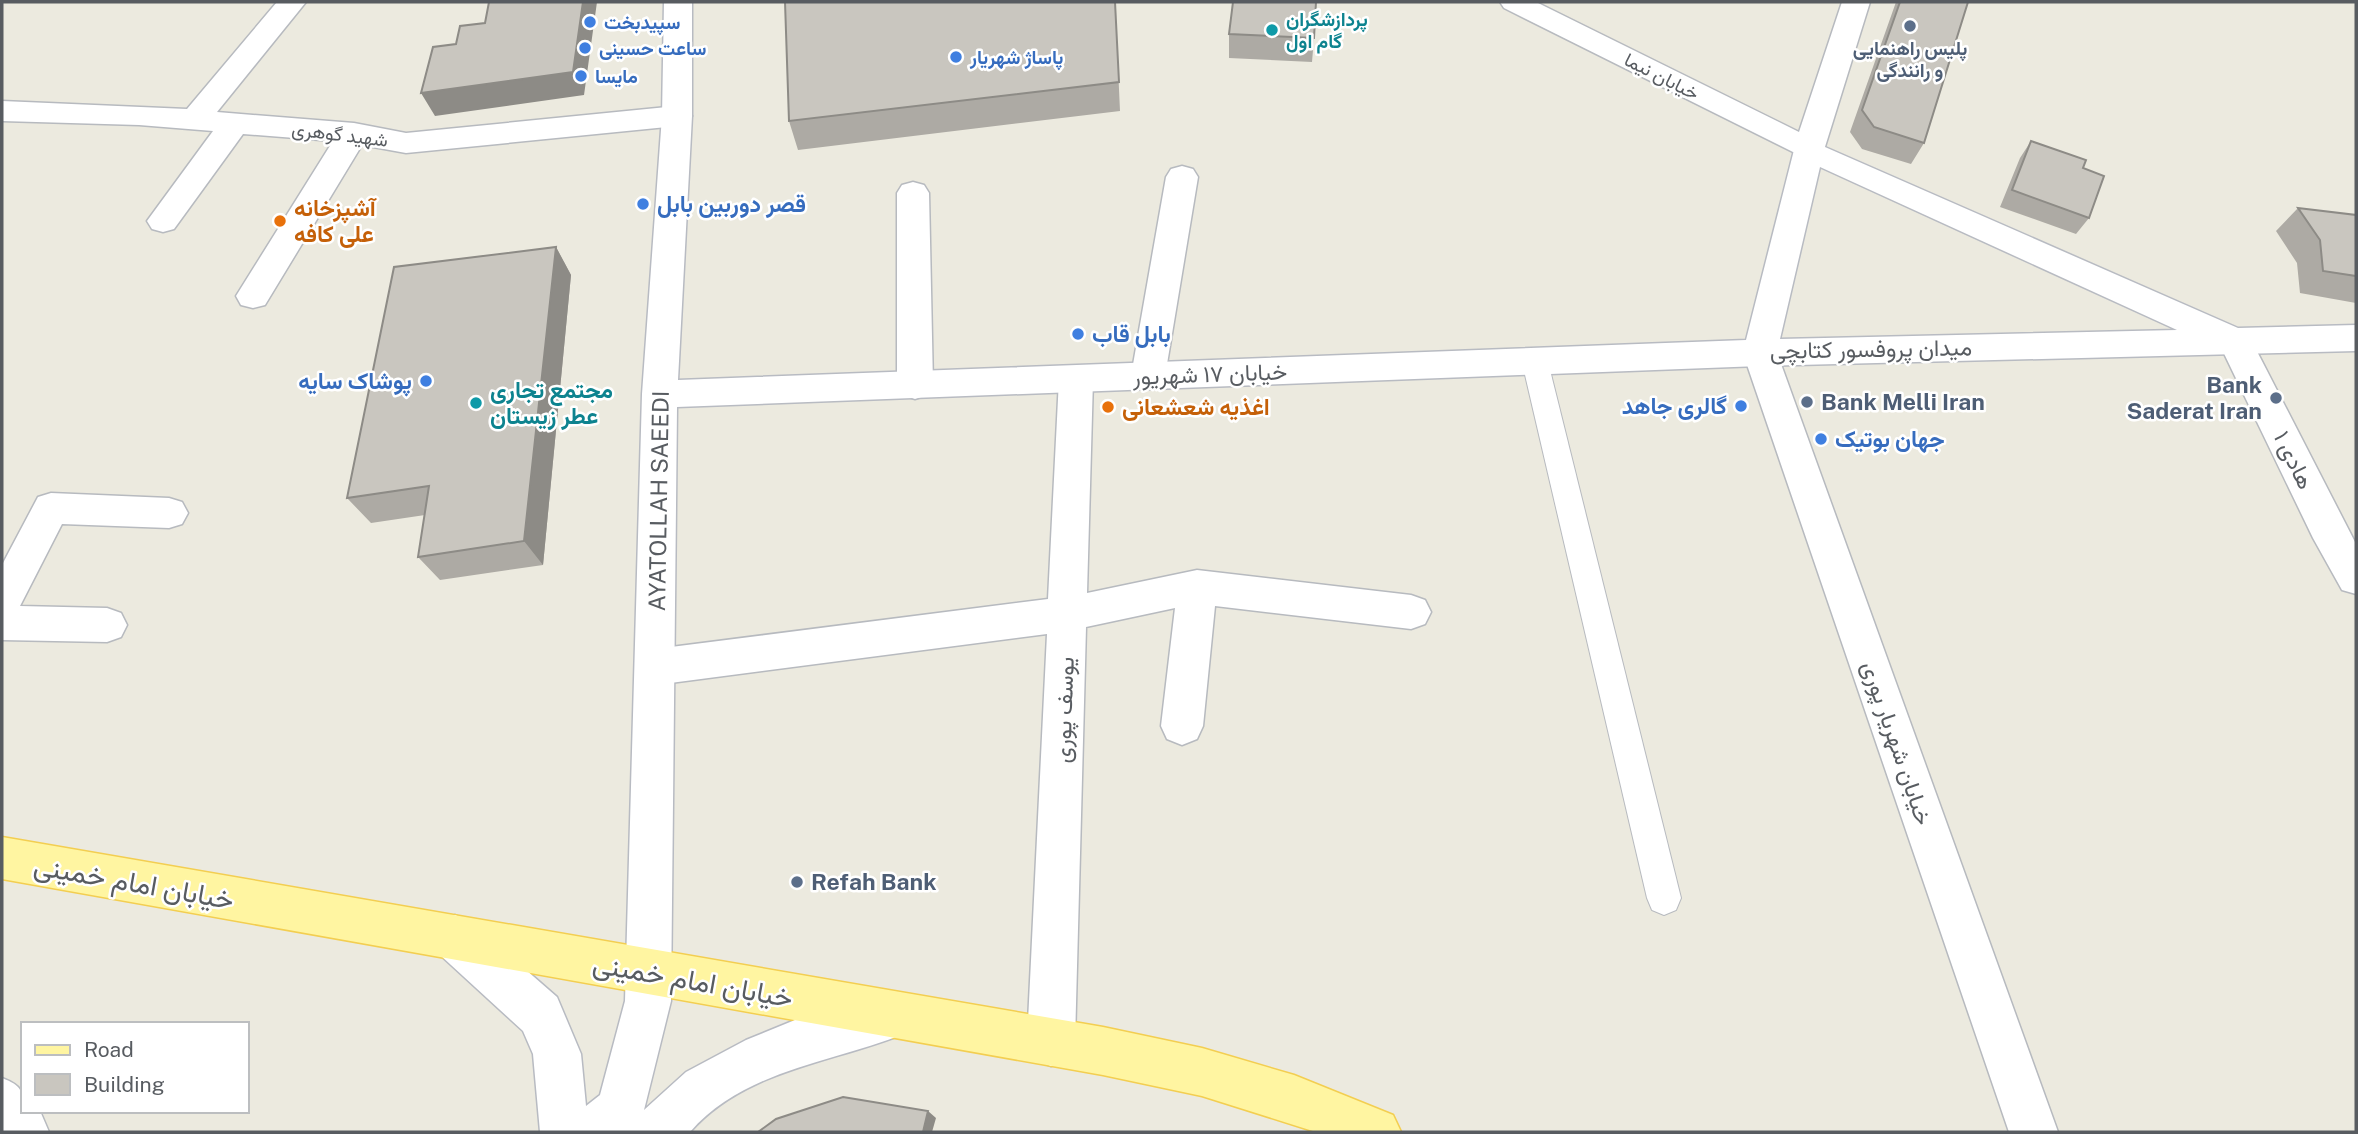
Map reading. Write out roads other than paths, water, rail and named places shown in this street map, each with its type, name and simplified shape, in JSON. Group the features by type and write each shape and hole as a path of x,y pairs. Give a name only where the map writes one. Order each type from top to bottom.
{"main road":[{"name":"خیابان امام خمینی","path":"2,859 456,938 648,986 893,1015 1051,1042 1202,1072 1294,1099 1376,1132"}],"street":[{"path":"194,120 292,2"},
{"name":"AYATOLLAH SAEEDI","path":"624,1127 648,986 660,394 677,116 678,2"},
{"name":"خیابان نیما","path":"1514,2 1810,150"},
{"name":"میدان پروفسور کتابچی","path":"1856,2 1810,150 1760,353 2235,341"},
{"name":"شهید گوهری","path":"2,111 235,123 354,133 406,143 677,116"},
{"path":"163,221 235,123"},
{"path":"253,296 354,133"},
{"path":"1810,150 2235,341 2356,338"},
{"path":"1148,376 1182,177"},
{"path":"913,192 915,385"},
{"name":"هادی ۱","path":"2235,341 2326,527 2356,578"},
{"name":"خیابان ۱۷ شهریور","path":"660,394 1760,353"},
{"name":"خیابان شهریار پوری","path":"1760,353 2034,1132"},
{"name":"یوسف پوری","path":"1051,1042 1076,379"},
{"path":"2,601 51,508 169,513"},
{"path":"1182,726 1198,587"},
{"path":"655,667 1067,614 1198,587 1411,612"},
{"path":"2,623 107,625"},
{"path":"456,938 540,1014 557,1054 564,1132"},
{"path":"624,1127 670,1116 716,1080 790,1045 893,1015"},
{"path":"2,1102 25,1132"}],"lane":[{"path":"1535,362 1664,898"}],"place":[{"name":"سپیدبخت","path":"590,22"},
{"name":"پلیس راهنمایی و رانندگی","path":"1910,26"},
{"name":"پردازشگران گام اول","path":"1272,30"},
{"name":"ساعت حسینی","path":"585,48"},
{"name":"پاساژ شهریار","path":"956,57"},
{"name":"مایسا","path":"581,76"},
{"name":"قصر دوربین بابل","path":"643,204"},
{"name":"آشپزخانه علی کافه","path":"280,221"},
{"name":"بابل قاب","path":"1078,334"},
{"name":"پوشاک سایه","path":"426,381"},
{"name":"Bank Saderat Iran","path":"2276,398"},
{"name":"Bank Melli Iran","path":"1807,402"},
{"name":"مجتمع تجاری عطر زیستان","path":"476,403"},
{"name":"گالری جاهد","path":"1741,406"},
{"name":"اغذیه شعشعانی","path":"1108,407"},
{"name":"جهان بوتیک","path":"1821,439"},
{"name":"Refah Bank","path":"797,882"}]}
